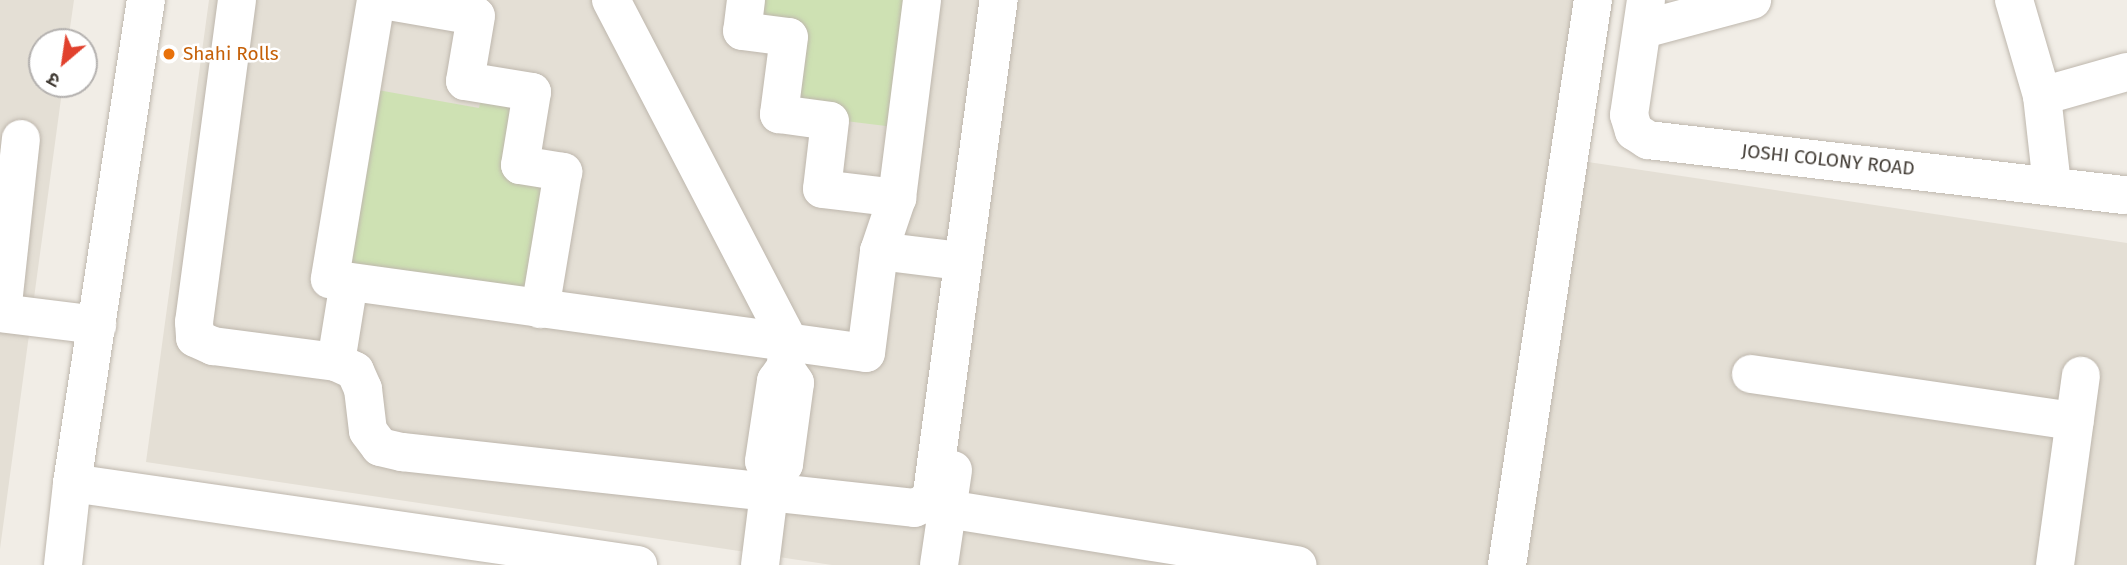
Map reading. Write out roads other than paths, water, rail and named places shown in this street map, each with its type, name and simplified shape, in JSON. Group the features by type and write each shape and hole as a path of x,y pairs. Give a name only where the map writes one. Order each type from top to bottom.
{"street":[{"path":"63,565 72,483 146,0"},
{"path":"237,0 194,322 195,338 213,346 336,362 355,371 363,389 368,431 380,447 402,452 770,485 914,508 926,503 932,493 961,261 999,0"},
{"path":"376,0 330,279 541,309 787,355 866,353 879,251 897,198 922,0"},
{"path":"611,0 787,355 795,383 784,464 770,485 760,565"},
{"path":"746,0 742,31 789,37 779,114 830,121 822,188 897,198"},
{"path":"940,565 1021,0"},
{"path":"1507,565 1594,0"},
{"path":"1645,15 1752,0"},
{"path":"404,2 476,16 465,81 532,92 520,165 563,172 541,309"},
{"path":"2024,3 2042,96 2052,185"},
{"name":"JOSHI COLONY ROAD","path":"1645,15 1629,116 1634,131 1648,139 2127,195"},
{"path":"2042,96 2127,72"},
{"path":"21,139 1,313 97,325"},
{"path":"879,251 961,261"},
{"path":"336,362 349,282"},
{"path":"1751,374 2075,421"},
{"path":"2055,565 2081,376"},
{"path":"72,483 551,559 638,565"},
{"path":"947,509 1298,565"}],"place":[{"name":"Shahi Rolls","path":"169,54"}]}
